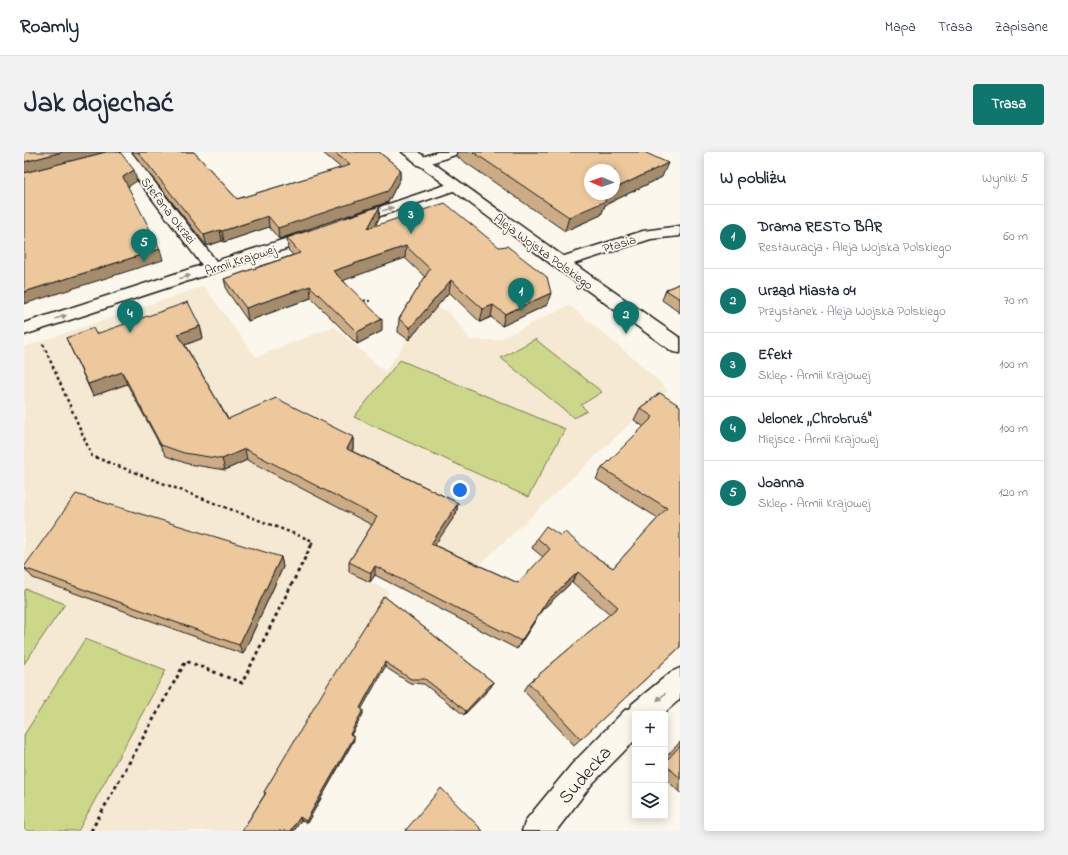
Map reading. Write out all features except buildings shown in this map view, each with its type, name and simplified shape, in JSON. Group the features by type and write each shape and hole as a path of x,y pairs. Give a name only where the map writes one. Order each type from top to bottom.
{"street":[{"name":"Aleja Wojska Polskiego","path":"409,152 561,263 680,347"},
{"path":"422,162 450,152"},
{"name":"Stefana Okrzei","path":"120,154 213,268"},
{"name":"Armii Krajowej","path":"29,327 334,228 454,186"},
{"name":"Ptasia","path":"561,263 649,234 680,231"},
{"path":"645,711 680,681"},
{"name":"Sudecka","path":"537,831 582,774 632,723"}],"path":[{"path":"354,299 370,301"},
{"path":"29,327 92,456 313,541 242,683 186,661 91,831"}],"shaded area":[{"path":"204,286 256,357 334,326 385,372 404,344 437,308 448,311 471,340 498,340 569,305 638,362 668,390 470,574 349,572 389,591 295,750 242,831 24,831 24,347"}],"green space":[{"path":"535,339 602,392 581,405 587,411 574,418 501,358"},
{"path":"400,360 565,429 528,497 354,417"},
{"path":"26,589 65,604 24,664 24,592"},
{"path":"85,639 166,670 78,831 24,831 24,735"}],"place":[{"name":"Efekt","path":"411,234"},
{"name":"Joanna","path":"144,262"},
{"name":"Drama RESTO BAR","path":"521,311"},
{"name":"Jelonek ,,Chrobruś\"","path":"130,333"},
{"name":"Urząd Miasta 04","path":"626,334"}]}
